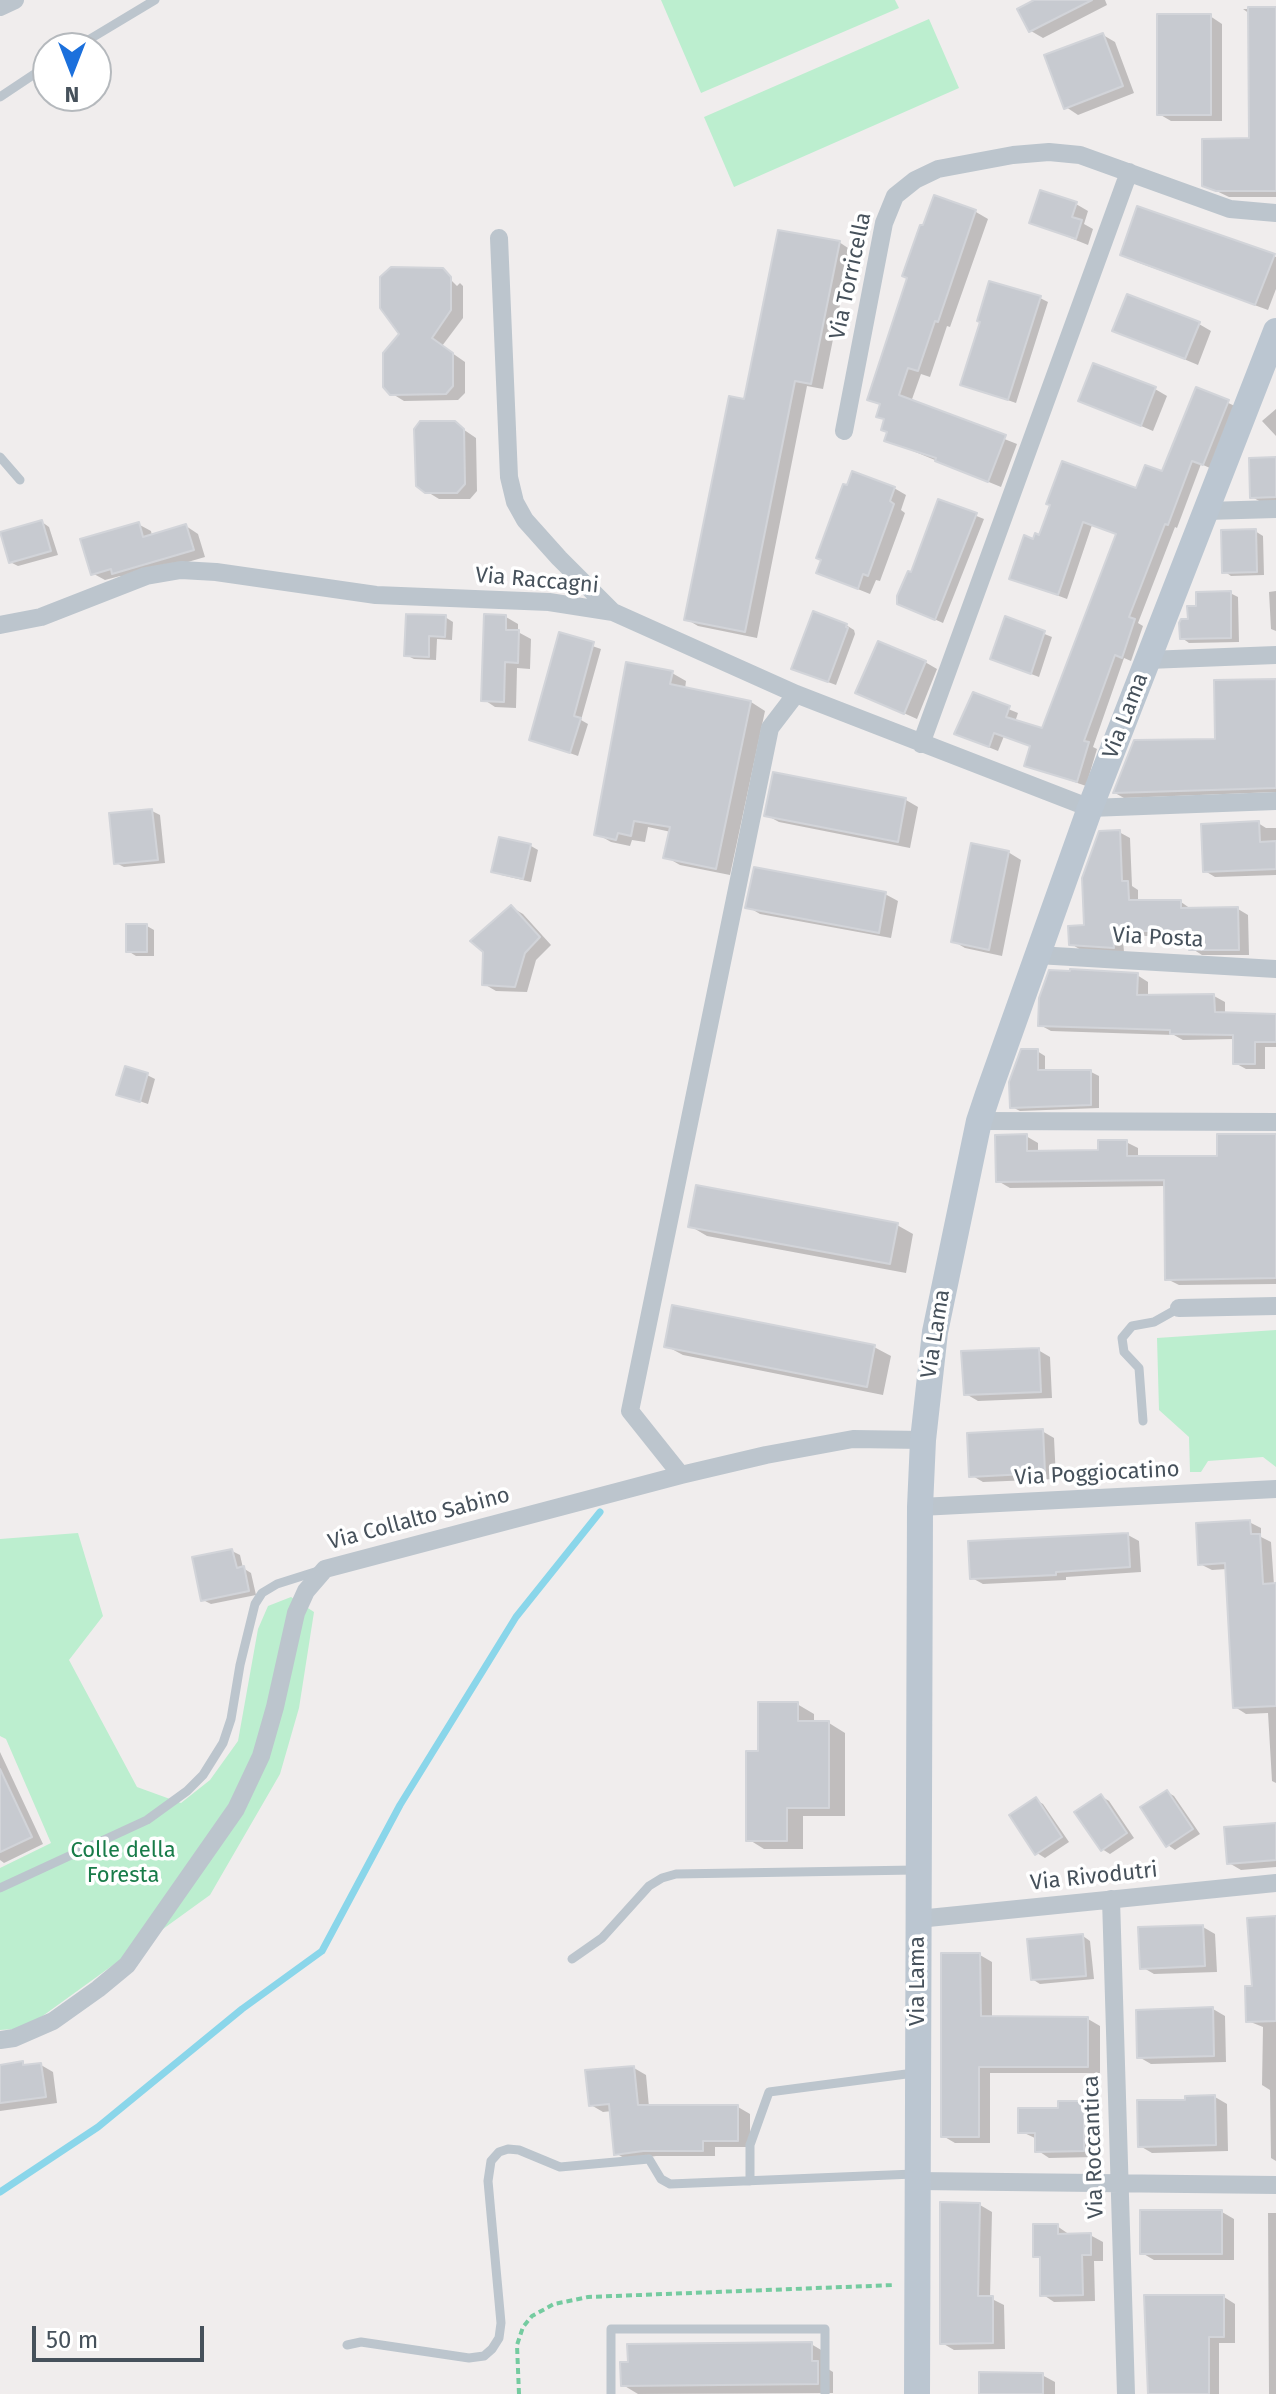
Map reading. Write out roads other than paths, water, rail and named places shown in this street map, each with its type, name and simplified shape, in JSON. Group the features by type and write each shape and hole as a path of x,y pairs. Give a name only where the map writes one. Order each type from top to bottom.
{"main road":[{"name":"Via Lama","path":"917,2394 920,1507 923,1440 935,1332 979,1121 1090,808 1206,511 1270,361 1276,331"}],"street":[{"path":"0,7 15,0"},
{"name":"Via Torricella","path":"844,431 884,223 895,196 915,180 938,169 1013,155 1049,152 1080,155 1230,209 1276,213"},
{"path":"921,744 1129,172"},
{"path":"499,238 509,477 515,502 525,520 613,612"},
{"path":"1206,511 1276,509"},
{"name":"Via Raccagni","path":"0,625 41,617 146,576 181,570 216,572 376,595 549,602 613,612 796,694 1090,808"},
{"path":"1148,660 1276,655"},
{"path":"681,1475 630,1411 770,728 796,694"},
{"path":"1090,808 1276,801"},
{"name":"Via Posta","path":"1037,955 1276,969"},
{"path":"979,1121 1276,1122"},
{"path":"1179,1308 1276,1306"},
{"name":"Via Collalto Sabino","path":"0,2040 14,2038 53,2021 127,1965 236,1809 261,1756 296,1613 306,1591 325,1569 766,1455 853,1439 923,1440"},
{"name":"Via Poggiocatino","path":"920,1507 1276,1489"},
{"name":"Via Rivodutri","path":"918,1919 1276,1883"},
{"name":"Via Roccantica","path":"1111,1899 1126,2394"},
{"path":"917,2178 1276,2185"}],"lane":[{"path":"102,32 155,0"},
{"path":"0,97 32,76"},
{"path":"0,457 20,480"},
{"path":"1143,1421 1139,1368 1124,1352 1122,1338 1132,1326 1154,1322 1179,1308"},
{"path":"0,1888 147,1820 187,1791 203,1775 223,1743 231,1719 255,1604 262,1593 277,1584 325,1569"},
{"path":"572,1959 602,1938 649,1886 676,1874 918,1870"},
{"path":"750,2181 750,2145 769,2092 917,2073"},
{"path":"347,2345 361,2342 469,2358 484,2356 492,2349 499,2338 501,2323 488,2181 491,2161 499,2152 508,2149 519,2150 560,2167 649,2159 661,2179 670,2184 917,2178"},
{"path":"611,2394 611,2329 825,2329 825,2394"}],"waterway":[{"path":"0,2192 98,2127 242,2009 322,1951 400,1805 516,1617 600,1512"}],"park label":[{"name":"Colle della Foresta","path":"123,1864"}]}
